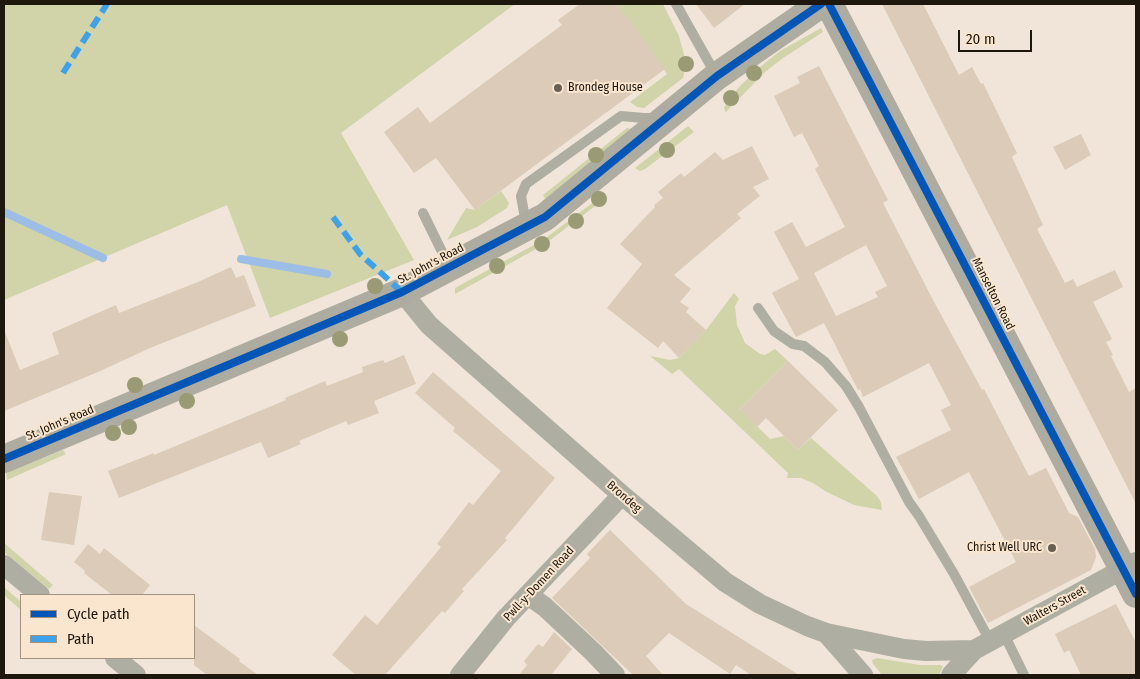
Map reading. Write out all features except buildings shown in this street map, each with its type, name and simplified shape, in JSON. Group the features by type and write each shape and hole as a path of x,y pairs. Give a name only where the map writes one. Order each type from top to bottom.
{"street":[{"name":"St. John's Road","path":"4,459 402,292 546,217 716,76 820,4"},
{"name":"Manselton Road","path":"829,4 1130,566 1136,594"},
{"name":"Brondeg","path":"402,292 429,325 622,495 726,582 760,604 807,626 826,632 856,673"},
{"name":"Pwll-y-Domen Road","path":"460,675 506,618 622,495"},
{"path":"4,565 39,594"},
{"name":"Walters Street","path":"951,675 989,642 1130,566"},
{"path":"528,595 586,645 615,675"},
{"name":"Walters Street","path":"826,632 926,652 989,642"},
{"path":"116,659 136,675"}],"lane":[{"path":"676,4 716,76"},
{"path":"526,227 527,220 522,196 526,184 621,116 666,117"},
{"path":"423,213 449,267"},
{"path":"758,308 774,330 793,344 804,346 825,362 846,386 909,502 954,574 989,642 1024,675"}],"green space":[{"path":"4,4 515,4 341,133 414,260 270,318 227,205 4,300"},
{"path":"617,4 663,4 679,36 684,55 686,64 683,78 644,108 637,107 630,102 667,74"},
{"path":"821,28 823,32 765,72 726,112 724,109 726,103 759,68 780,51"},
{"path":"688,126 694,132 645,169 640,171 635,168"},
{"path":"627,128 633,129 545,199 543,195"},
{"path":"501,191 509,203 507,208 477,227 447,240 466,208 475,210"},
{"path":"603,195 607,197 545,244 455,294 455,288 543,240"},
{"path":"734,293 739,299 735,306 737,325 745,343 760,354 765,355 775,349 788,361 740,409 770,439 784,436 798,450 811,438 877,496 881,502 882,510 854,505 801,478 787,478 788,473 679,369 672,374 650,356 670,360 679,358 706,330"},
{"path":"63,450 66,454 7,480 6,473"},
{"path":"4,543 53,585 49,589 4,552"},
{"path":"4,587 20,601 20,609 4,595"},
{"path":"877,658 920,665 943,666 939,675 882,675 873,664 872,660"}],"waterway":[{"path":"4,212 103,258"},
{"path":"241,259 327,274"}],"marked path":[{"path":"63,73 107,4"},
{"path":"333,217 360,254 402,292"}],"cycle path":[{"path":"4,459 402,292 545,217 717,76 821,4"},
{"path":"829,4 1136,594"}],"place":[{"name":"Brondeg House","path":"558,88"},
{"name":"Christ Well URC","path":"1052,548"}]}
